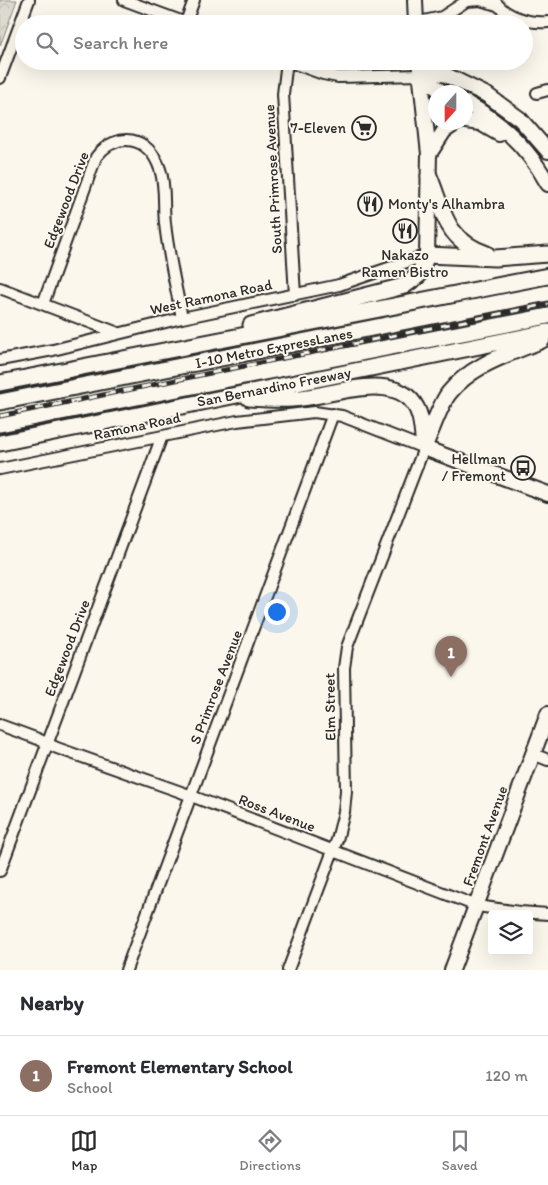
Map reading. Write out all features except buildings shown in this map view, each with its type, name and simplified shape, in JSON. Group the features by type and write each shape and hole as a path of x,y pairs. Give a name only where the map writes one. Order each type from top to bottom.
{"highway":[{"path":"430,176 443,216 452,232 460,240 473,248 503,258"},
{"path":"97,364 404,286 419,275 427,256 503,258 548,254"},
{"path":"0,383 548,276"},
{"name":"I-10 Metro ExpressLanes","path":"0,402 548,293"},
{"path":"364,312 435,317"},
{"name":"I-10 Metro ExpressLanes","path":"0,424 548,316"},
{"name":"San Bernardino Freeway","path":"0,443 548,332"},
{"path":"424,448 448,394 466,376 484,364 548,338"},
{"path":"221,398 293,399 353,389 393,389 405,395 416,407 420,419 424,448"}],"main road":[{"path":"415,0 416,15"},
{"path":"419,70 430,176 427,256"},
{"path":"421,70 435,85"},
{"path":"426,70 446,75 487,95 520,119 548,151"},
{"path":"473,107 503,128 528,153 548,184"},
{"path":"473,122 480,123 528,153"},
{"path":"429,154 445,130"},
{"path":"424,448 548,494"},
{"name":"Fremont Avenue","path":"452,970 548,714"}],"street":[{"path":"23,15 29,0"},
{"path":"124,0 165,15"},
{"path":"189,15 194,0"},
{"path":"445,15 467,1 480,0 496,3 513,15"},
{"path":"533,21 548,22"},
{"path":"0,78 15,38"},
{"name":"South Primrose Avenue","path":"286,70 282,94 294,295"},
{"path":"312,70 338,77 401,70"},
{"path":"537,93 548,90"},
{"name":"Edgewood Drive","path":"43,304 96,157 103,148 113,142 125,139 136,141 147,148 155,157 160,169 163,179 164,223 182,318"},
{"name":"West Ramona Road","path":"0,360 53,350 182,318 294,295 364,277 427,256"},
{"path":"0,288 118,334"},
{"name":"Ramona Road","path":"0,469 246,420 314,412 333,414 424,448"},
{"name":"S Primrose Avenue","path":"126,970 333,414"},
{"name":"Edgewood Drive","path":"0,871 162,436"},
{"name":"Elm Street","path":"288,970 337,840 345,803 345,654 352,631 424,448"},
{"name":"Ross Avenue","path":"0,725 477,906 548,914"},
{"path":"533,754 548,760"}],"green space":[{"path":"0,0 17,0 0,46"}],"railway":[{"path":"0,416 548,304"}],"place":[{"name":"7-Eleven","path":"364,128"},
{"name":"Monty's Alhambra","path":"370,204"},
{"name":"Nakazo Ramen Bistro","path":"405,231"},
{"name":"Hellman / Fremont","path":"523,468"},
{"name":"Fremont Elementary School","path":"451,677"}]}
